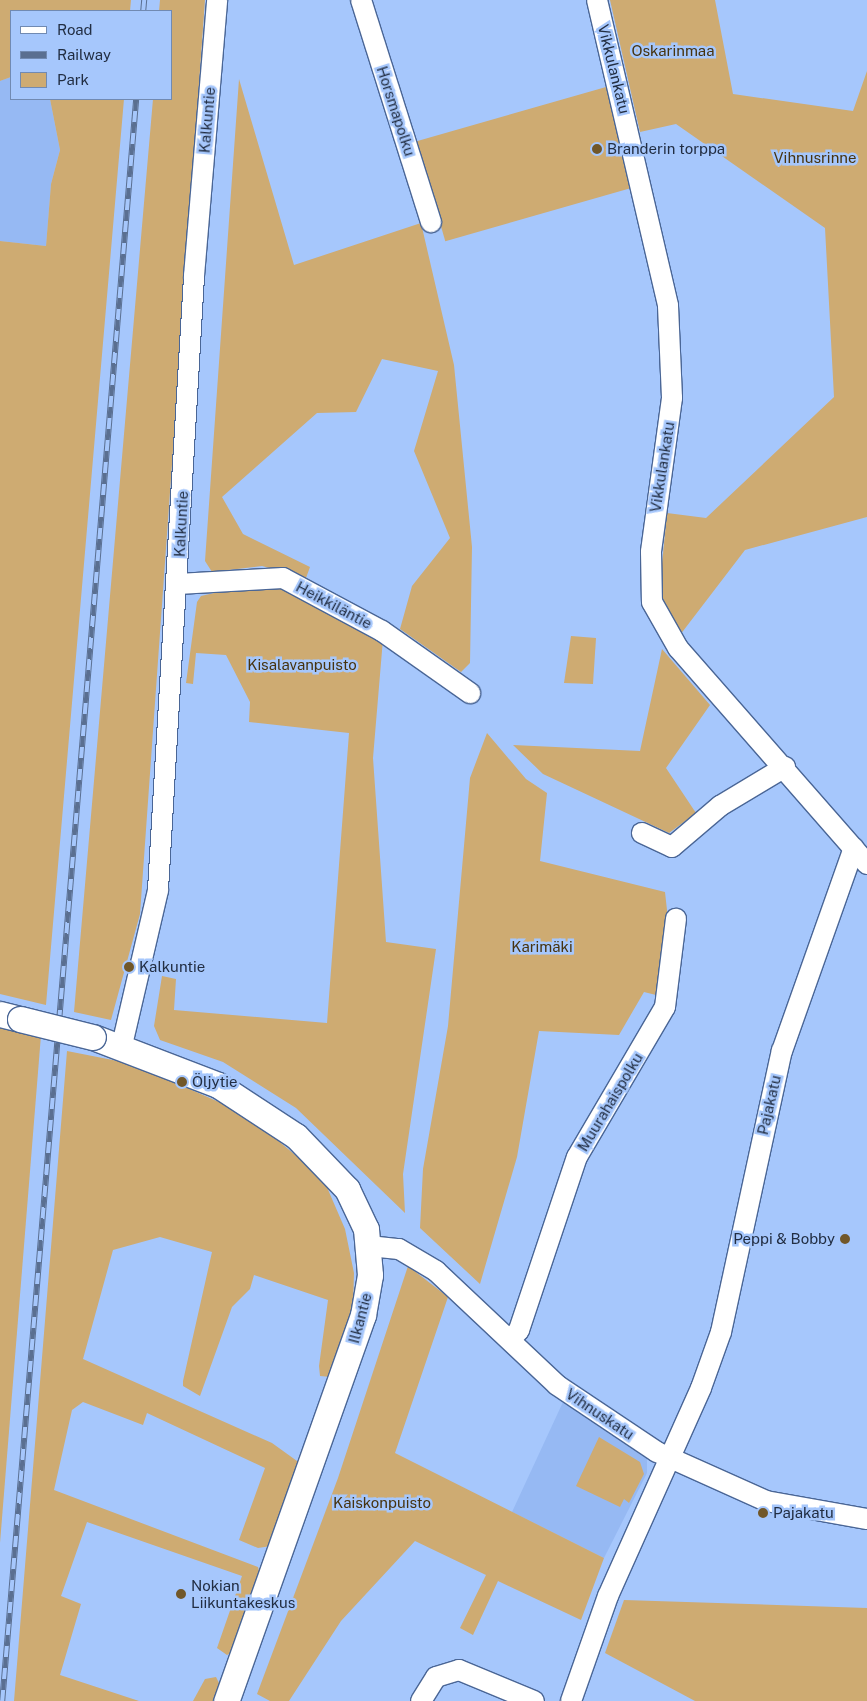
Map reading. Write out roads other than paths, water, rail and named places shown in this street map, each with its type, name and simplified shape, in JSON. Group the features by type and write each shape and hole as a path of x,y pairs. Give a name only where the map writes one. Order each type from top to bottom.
{"main road":[{"path":"10,1017 122,1045"},
{"name":"Ilkantie","path":"122,1045 218,1085 296,1136 347,1189 363,1217 369,1246 370,1275 363,1315 226,1701"}],"street":[{"name":"Kalkuntie","path":"122,1045 158,890 178,584 194,276 217,0"},
{"name":"Horsmapolku","path":"361,0 430,222"},
{"name":"Vikkulankatu","path":"597,0 668,306 672,398 651,552 652,602 678,648 785,767 867,864"},
{"name":"Heikkiläntie","path":"178,584 283,578 382,631 470,693"},
{"path":"642,833 672,847 720,806 785,767"},
{"name":"Pajakatu","path":"572,1701 608,1596 669,1458 721,1332 782,1051 854,848"},
{"name":"Muurahaispolku","path":"511,1339 519,1330 578,1157 665,1007 676,919"},
{"name":"Vihnuskatu","path":"369,1246 399,1249 419,1259 511,1339 581,1404 669,1458 766,1501 867,1519"},
{"path":"421,1701 436,1677 459,1670 534,1701"}],"railway":[{"path":"143,10 144,0"},
{"path":"2,1701 136,100"}],"place":[{"name":"Branderin torppa","path":"597,149"},
{"name":"Kalkuntie","path":"129,967"},
{"name":"Öljytie","path":"182,1082"},
{"name":"Peppi & Bobby","path":"845,1239"},
{"name":"Pajakatu","path":"763,1513"},
{"name":"Nokian Liikuntakeskus","path":"181,1594"}],"park label":[{"name":"Oskarinmaa","path":"673,51"},
{"name":"Vihnusrinne","path":"815,158"},
{"name":"Kisalavanpuisto","path":"302,665"},
{"name":"Karimäki","path":"542,947"},
{"name":"Kaiskonpuisto","path":"382,1503"}]}
